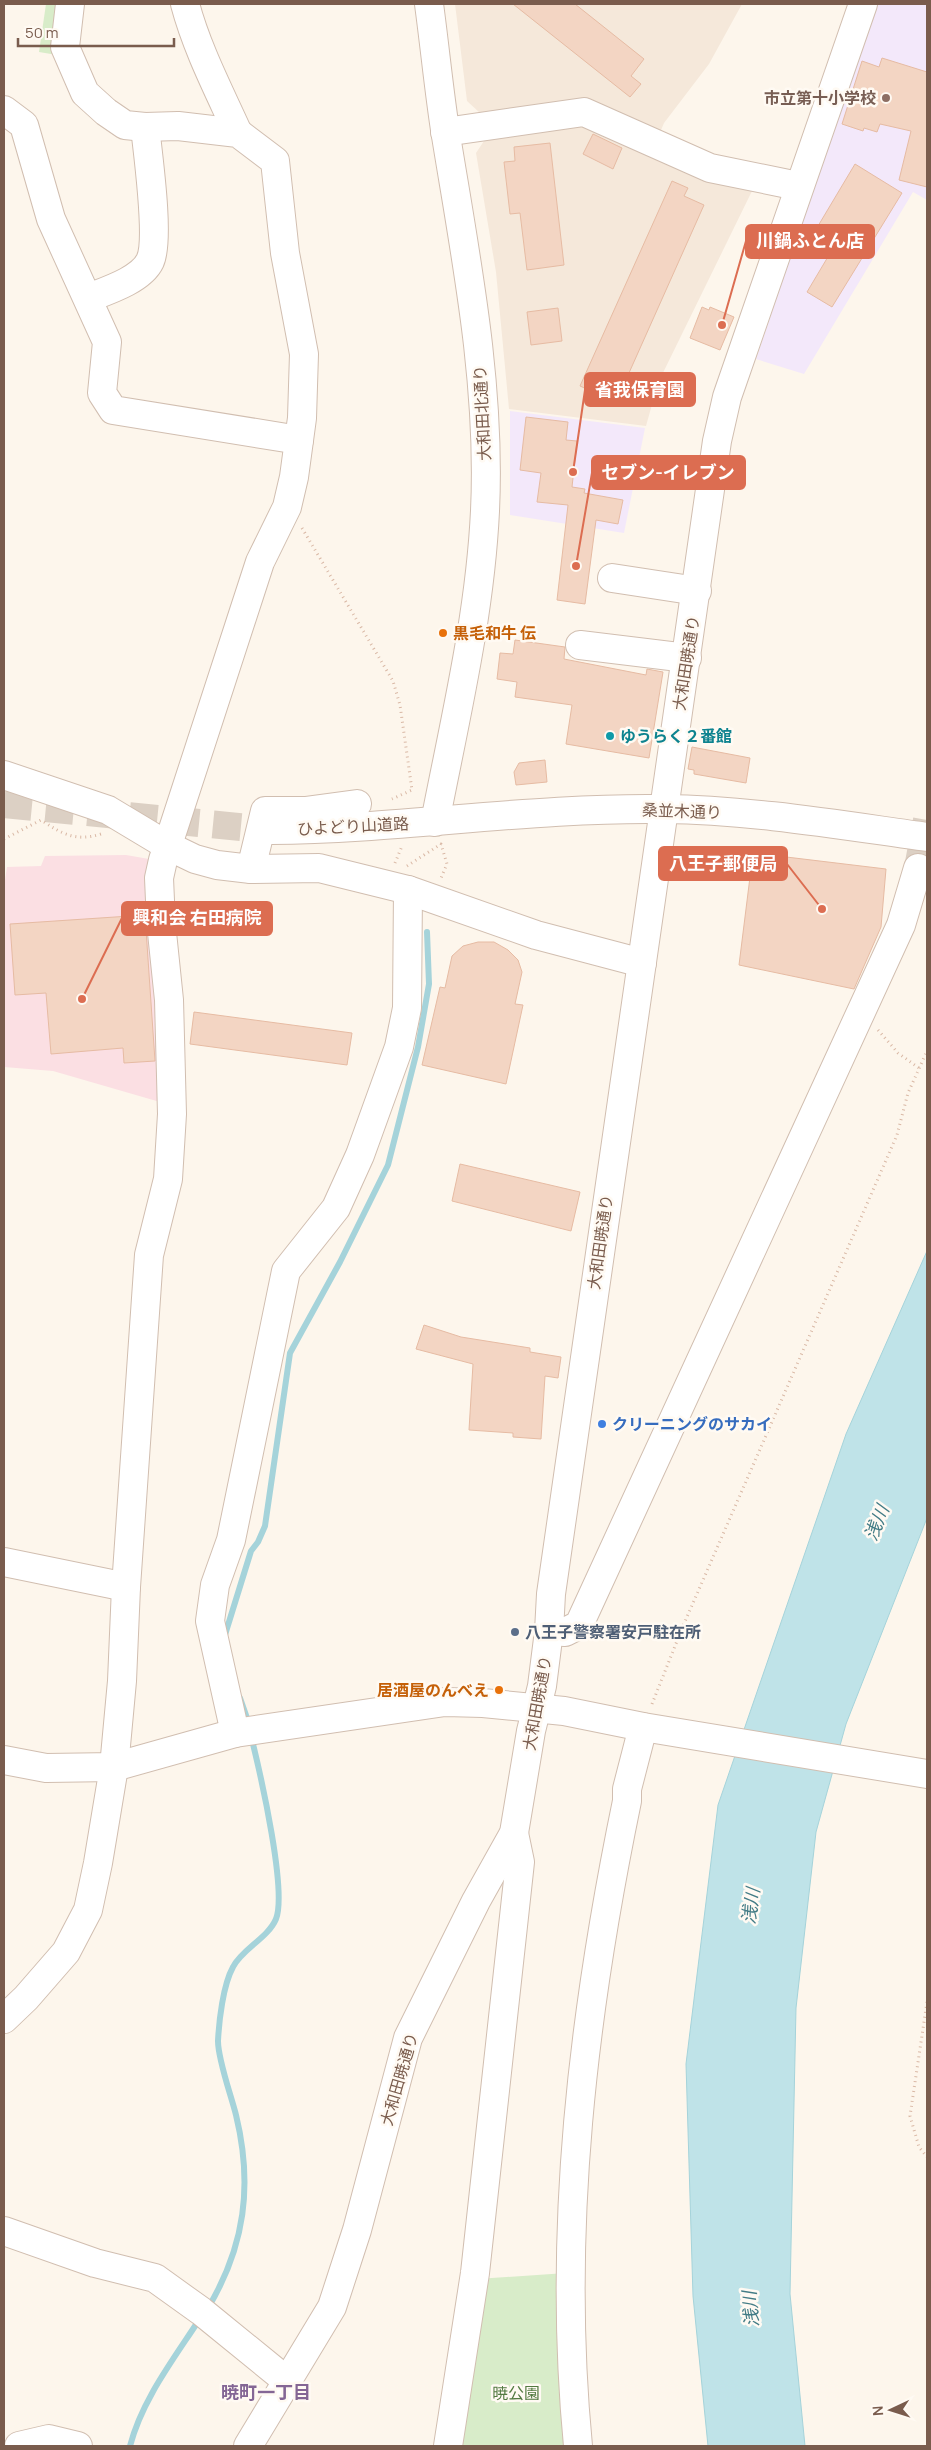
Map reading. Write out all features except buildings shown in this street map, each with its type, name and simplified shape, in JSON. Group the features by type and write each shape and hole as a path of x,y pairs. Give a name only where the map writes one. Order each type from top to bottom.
{"street":[{"path":"70,4 65,48 85,93 106,112 125,124 146,127 178,126 238,133"},
{"path":"4,2019 26,1998 66,1952 88,1910 98,1863 114,1767 122,1680 126,1587 149,1255 168,1179 172,1114 169,1000 161,924 159,878 260,562 287,507 302,418 304,354 285,253 275,162 238,133 200,49 185,4"},
{"name":"大和田北通り","path":"429,4 445,132 477,338 484,416 485,510 471,641 438,833"},
{"name":"大和田暁通り","path":"248,2446 332,2307 357,2230 408,2038 476,1901 514,1833 549,1631 550,1594 697,591 717,441 728,397 798,186 863,4"},
{"path":"4,110 24,125 51,219 88,298 106,342 102,392 113,410 299,440"},
{"path":"445,132 584,112 710,168 798,186"},
{"path":"88,298 132,279 149,262 154,241 146,127"},
{"path":"612,578 697,591"},
{"path":"580,645 687,658"},
{"path":"4,775 108,810 168,846 202,861 251,869 319,868 410,887 536,935 642,963"},
{"path":"251,869 265,811 305,812 357,804"},
{"name":"桑並木通り","path":"438,833 559,811 665,809 763,815 927,837"},
{"name":"ひよどり山道路","path":"271,830 438,833"},
{"path":"549,1631 565,1632 579,1625 901,925 913,891 918,868"},
{"path":"235,1734 210,1621 215,1585 231,1540 286,1271 336,1208 360,1156 400,1047 407,1008 410,887"},
{"path":"4,1562 126,1587"},
{"path":"4,1760 46,1768 114,1767 235,1734 445,1702 483,1703 564,1711 650,1723 927,1774"},
{"path":"578,2446 572,2338 570,2222 577,2123 586,2034 597,1956 627,1801 627,1789 650,1723"},
{"path":"448,2446 475,2273 520,1862 514,1833"},
{"path":"4,2230 95,2263 155,2278 201,2311 287,2381"},
{"path":"20,2446 49,2439 78,2446"}],"path":[{"path":"287,507 300,524 393,681 400,705 412,790"},
{"path":"4,839 42,820 69,836 80,838 110,833"},
{"path":"404,844 410,887 447,864 438,833"},
{"path":"863,1009 898,1053 919,1068"},
{"path":"650,1723 683,1626 897,1135 908,1093 927,1053"},
{"path":"927,2002 910,2116 919,2147 927,2157"}],"shaded area":[{"path":"455,4 742,4 709,64 664,123 651,154 709,182 752,191 658,383 646,426 509,409 496,272 476,153 484,141 480,113 467,101"},
{"name":"市立第十小学校","path":"876,4 927,4 927,200 913,192 804,374 756,359"},
{"path":"510,411 645,428 624,533 510,515"},
{"path":"126,855 149,859 155,945 160,1102 53,1071 4,1067 4,886 7,867 41,866 45,856"}],"green space":[{"path":"46,4 70,4 69,57 39,52"},
{"name":"暁公園","path":"566,2273 573,2446 457,2446 477,2279"}],"water":[{"name":"浅川","path":"927,1251 927,1518 846,1724 816,1832 796,2008 790,2294 805,2446 708,2446 693,2296 686,2064 718,1805 846,1434"}],"waterway":[{"path":"224,1638 251,1551 258,1542 265,1526 290,1353 340,1262 388,1165 418,1047 429,984 427,932"},
{"path":"240,1698 248,1721"},
{"path":"208,2308 221,2285 238,2238 244,2190 241,2141 236,2115 222,2067 218,2041 222,2003 233,1967 242,1955 272,1926 276,1919 278,1905 278,1884 272,1833 253,1744"},
{"path":"130,2446 135,2429 150,2396 199,2320"}],"tunnel":[{"path":"4,804 271,830"},
{"path":"918,868 927,820"}],"place":[{"name":"市立第十小学校","path":"886,98"},
{"name":"川鍋ふとん店","path":"722,325"},
{"name":"省我保育園","path":"573,472"},
{"name":"セブン-イレブン","path":"576,566"},
{"name":"黒毛和牛 伝","path":"443,633"},
{"name":"ゆうらく２番館","path":"610,736"},
{"name":"八王子郵便局","path":"822,909"},
{"name":"興和会 右田病院","path":"82,999"},
{"name":"クリーニングのサカイ","path":"602,1424"},
{"name":"八王子警察署安戸駐在所","path":"515,1632"},
{"name":"居酒屋のんべえ","path":"499,1690"}],"district":[{"name":"暁町一丁目","path":"266,2393"}]}
